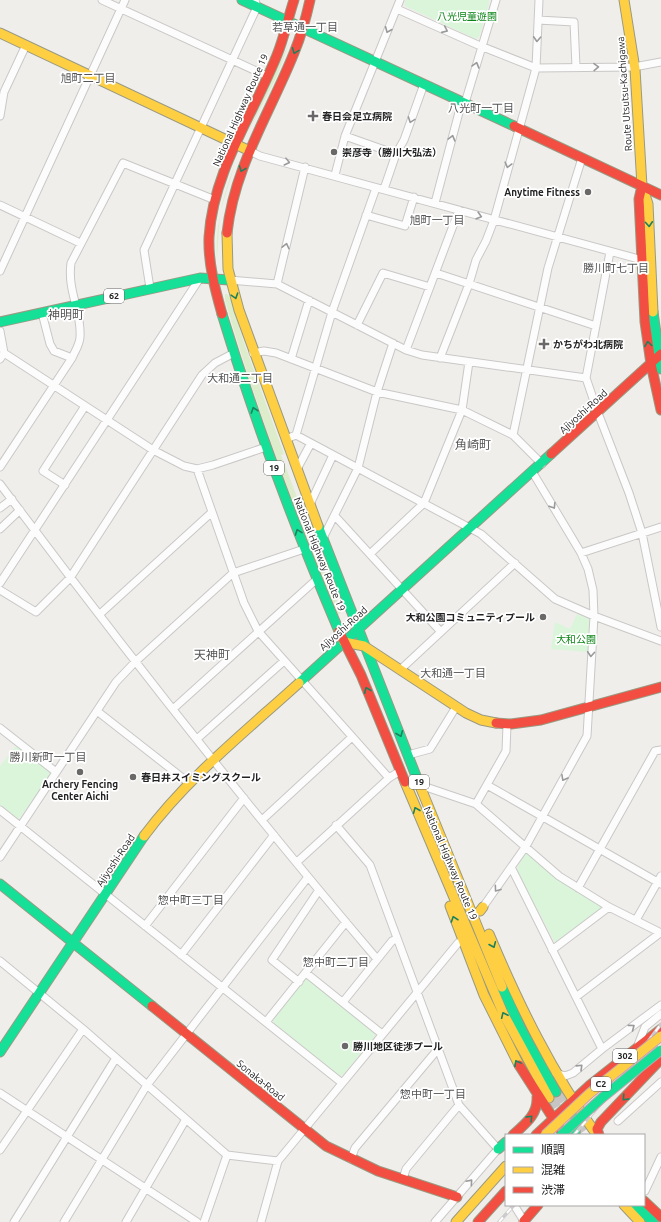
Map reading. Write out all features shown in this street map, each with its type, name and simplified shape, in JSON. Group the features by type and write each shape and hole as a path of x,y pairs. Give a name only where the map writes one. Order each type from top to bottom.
{"main road":[{"path":"242,0 256,4 288,21 661,195"},
{"name":"National Highway Route 19","path":"294,0 277,55 234,144 215,200 209,237 212,279 234,353 266,447 304,549 344,642 361,675 423,827 503,1013 526,1058 553,1095 510,1006 357,631 253,354 230,280 226,248 229,216 238,181 250,151 291,62 303,28 310,0"},
{"name":"Route Utsutsu-Kachigawa","path":"624,0 629,25 634,67 642,186 648,204 652,260 654,327 660,355 661,369"},
{"path":"0,33 90,77 250,151"},
{"name":"Route Utsutsu-Kachigawa","path":"642,186 639,199 645,322 651,364 661,410"},
{"name":"62","path":"0,322 200,278 230,280"},
{"name":"Ajiyoshi-Road","path":"0,1052 159,816 189,783 542,464 660,355"},
{"path":"344,642 364,646 456,707 482,722 507,725 528,724 661,687"},
{"path":"435,821 482,909 525,1016 575,1112 597,1134"},
{"path":"423,827 460,941 505,1038 544,1108 552,1119 568,1134 575,1112"},
{"name":"Sonaka-Road","path":"0,884 326,1146 352,1159 403,1179 457,1197"},
{"name":"302","path":"568,1134 575,1112 590,1085 661,1029"},
{"name":"C2","path":"546,1134 590,1093 661,1036"},
{"name":"C2","path":"568,1134 603,1097 661,1050"},
{"path":"598,1134 597,1129 601,1122 624,1100 661,1058"},
{"name":"302","path":"537,1134 560,1112 575,1112 635,1077 661,1058"},
{"path":"557,1076 575,1088 584,1088 590,1085"},
{"path":"552,1119 575,1112 602,1088 635,1077"},
{"path":"514,1134 535,1113 538,1107 537,1097"},
{"path":"544,1108 560,1112"},
{"path":"537,1134 544,1120 544,1108"},
{"path":"498,1149 505,1143"},
{"path":"456,1222 505,1167"},
{"path":"464,1222 505,1176"},
{"path":"478,1222 505,1192"},
{"path":"645,1195 661,1205"},
{"path":"645,1195 661,1217"},
{"path":"485,1222 505,1199"},
{"path":"524,1221 537,1206"},
{"path":"625,1206 637,1221"},
{"path":"636,1206 653,1222"}],"street":[{"path":"102,0 267,76"},
{"path":"0,271 125,0"},
{"path":"335,175 345,136 400,0"},
{"path":"435,203 464,102 496,0"},
{"path":"440,358 469,284 476,260 486,241 494,220 518,128 536,68 539,0"},
{"path":"150,288 144,250 232,61 256,4"},
{"path":"397,9 536,68 634,67 661,62"},
{"path":"538,20 574,22 576,67"},
{"path":"0,116 4,92 26,45"},
{"path":"296,435 332,312 366,215 404,140 424,84"},
{"path":"345,136 396,154"},
{"path":"250,151 260,156 335,175 642,261 652,260"},
{"path":"513,435 528,370 540,307 557,237 582,158"},
{"path":"0,467 72,358 80,339 80,326 69,277 71,263 80,243 123,163 215,200"},
{"path":"277,284 305,167"},
{"path":"366,215 405,226 414,197"},
{"path":"0,205 80,243"},
{"path":"406,350 459,210"},
{"path":"610,252 586,378 629,493 642,533 661,627"},
{"path":"357,325 383,273 430,287"},
{"path":"436,273 596,326"},
{"path":"0,583 200,278"},
{"path":"230,280 277,284 406,350 440,358 586,378"},
{"path":"291,360 309,300"},
{"path":"42,313 50,344 54,351 72,358"},
{"path":"0,331 2,356 54,385 153,450 177,463 197,469 266,447"},
{"path":"322,539 358,468 377,392 392,343"},
{"path":"253,354 264,351 377,392 462,410 513,435 542,464"},
{"path":"0,590 36,612 70,578 202,376 215,363 234,353"},
{"path":"371,553 424,503 462,410 469,362"},
{"path":"65,485 43,471 85,406"},
{"path":"286,439 296,435 471,528 481,534 555,599 661,642"},
{"path":"296,470 311,443"},
{"path":"309,506 333,455"},
{"path":"197,469 244,603 258,631 389,778"},
{"path":"482,909 512,869 526,846 587,736 594,616 593,590 588,569 580,552 532,473"},
{"path":"0,484 135,662 308,877 377,959"},
{"path":"0,508 12,499"},
{"path":"0,529 20,510"},
{"path":"100,614 212,513"},
{"path":"335,516 371,553 402,590 441,632"},
{"path":"580,552 661,527"},
{"path":"0,857 116,682 135,662 233,573 304,549"},
{"path":"400,670 515,563"},
{"path":"173,709 317,579"},
{"path":"197,739 284,661"},
{"path":"408,755 430,749 456,707"},
{"path":"97,711 189,783"},
{"path":"476,804 506,751 507,725"},
{"path":"0,728 56,772"},
{"path":"262,820 352,737"},
{"path":"578,888 655,751 661,750"},
{"path":"297,862 389,778 400,771"},
{"path":"420,785 476,804 559,876 609,907 661,933 576,997"},
{"path":"487,785 660,881 636,920"},
{"path":"145,926 244,798"},
{"path":"0,810 342,1082"},
{"path":"336,825 370,865 459,1105 498,1149 435,1222"},
{"path":"181,954 274,835"},
{"path":"512,869 602,1049"},
{"path":"64,1222 147,1084 308,877"},
{"path":"299,982 272,960 319,890"},
{"path":"552,950 609,907"},
{"path":"266,1022 346,922"},
{"path":"343,1002 392,941 397,939"},
{"path":"261,1222 278,1161 460,941"},
{"path":"0,961 83,1029 227,1155 278,1161"},
{"path":"306,972 382,1034"},
{"path":"557,1076 565,1076 573,1073 602,1049 661,1005"},
{"path":"638,1047 646,1027 661,1014"},
{"path":"0,1150 83,1029"},
{"path":"352,1159 355,1148 438,1049"},
{"path":"14,1222 116,1058"},
{"path":"618,1121 661,1082"},
{"path":"0,1094 197,1222"},
{"path":"403,1179 406,1169 459,1105"},
{"path":"126,1222 186,1119"},
{"path":"204,1222 227,1155"},
{"path":"645,1192 661,1157"},
{"path":"515,1206 524,1221"}],"green space":[{"name":"八光児童遊園","path":"405,0 489,0 489,4 479,37 476,39 405,6"},
{"path":"290,41 277,76 247,134"},
{"path":"235,164 221,211 227,187"},
{"path":"220,216 217,259 217,234"},
{"path":"225,294 227,294 230,298 243,340 284,454 281,455 341,612 338,615 263,420 237,340 225,300"},
{"name":"大和公園","path":"577,614 590,619 588,652 551,649 555,622 570,629"},
{"path":"16,746 52,773 18,820 0,805 0,766"},
{"path":"526,853 530,853 603,906 603,908 557,943 555,943 517,870"},
{"path":"308,978 375,1033 375,1036 343,1075 340,1076 274,1023 273,1020 305,979"}],"tunnel":[{"path":"556,1092 585,1134"},
{"path":"549,1098 564,1121"}],"railway":[{"path":"575,1134 613,1089 661,1024"},
{"path":"499,1222 513,1206"}],"traffic: fast":[{"path":"242,0 514,126"},
{"path":"0,322 200,278 229,280"},
{"path":"653,312 661,369"},
{"path":"222,314 248,395 276,474 339,631"},
{"path":"299,683 551,454"},
{"path":"318,526 418,781"},
{"path":"0,1052 144,836"},
{"path":"0,884 152,1006"},
{"path":"502,987 522,1031 556,1092"},
{"path":"562,1134 603,1097 661,1050"},
{"path":"575,1134 576,1114"},
{"path":"498,1149 505,1143"},
{"path":"636,1206 653,1222"}],"traffic: slow":[{"path":"624,0 635,69 642,186 648,204 653,312"},
{"path":"0,33 250,151"},
{"path":"227,233 228,269 239,310 318,526"},
{"path":"344,642 364,646 466,713 481,720 496,723"},
{"path":"144,836 179,795 217,756 299,683"},
{"path":"418,781 502,987"},
{"path":"405,782 503,1013 549,1098"},
{"path":"450,906 484,995 519,1065"},
{"path":"480,911 483,907"},
{"path":"489,934 512,987 537,1038 565,1087 596,1134"},
{"path":"546,1134 590,1093 661,1036"},
{"path":"456,1222 505,1167"},
{"path":"625,1206 640,1222"}],"traffic: jam":[{"path":"222,314 211,266 209,247 212,213 226,166 277,55 294,0"},
{"path":"227,233 237,185 254,141 294,53 310,0"},
{"path":"514,126 661,195"},
{"path":"642,186 639,199 645,322 651,364 661,410"},
{"path":"551,454 661,354"},
{"path":"339,631 361,675 405,782"},
{"path":"496,723 511,724 541,720 661,687"},
{"path":"152,1006 326,1146 378,1171 457,1197"},
{"path":"537,1134 590,1085 661,1029"},
{"path":"599,1134 597,1129 601,1122 661,1059"},
{"path":"519,1065 562,1132"},
{"path":"514,1134 530,1119 537,1103 537,1097"},
{"path":"478,1222 505,1192"},
{"path":"645,1202 661,1217"},
{"path":"524,1221 537,1206"}],"place":[{"name":"春日会足立病院","path":"313,116"},
{"name":"崇彦寺（勝川大弘法）","path":"334,152"},
{"name":"Anytime Fitness","path":"588,192"},
{"name":"かちがわ北病院","path":"544,344"},
{"name":"大和公園コミュニティプール","path":"543,617"},
{"name":"Archery Fencing Center Aichi","path":"80,772"},
{"name":"春日井スイミングスクール","path":"133,777"},
{"name":"勝川地区徒渉プール","path":"345,1046"}],"district":[{"name":"若草通一丁目","path":"305,27"},
{"name":"旭町二丁目","path":"88,78"},
{"name":"八光町一丁目","path":"481,108"},
{"name":"旭町一丁目","path":"437,220"},
{"name":"勝川町七丁目","path":"616,268"},
{"name":"神明町","path":"66,315"},
{"name":"大和通二丁目","path":"240,378"},
{"name":"角崎町","path":"473,445"},
{"name":"天神町","path":"212,655"},
{"name":"大和通一丁目","path":"453,673"},
{"name":"勝川新町一丁目","path":"48,757"},
{"name":"惣中町三丁目","path":"191,900"},
{"name":"惣中町二丁目","path":"336,962"},
{"name":"惣中町一丁目","path":"433,1094"}]}
